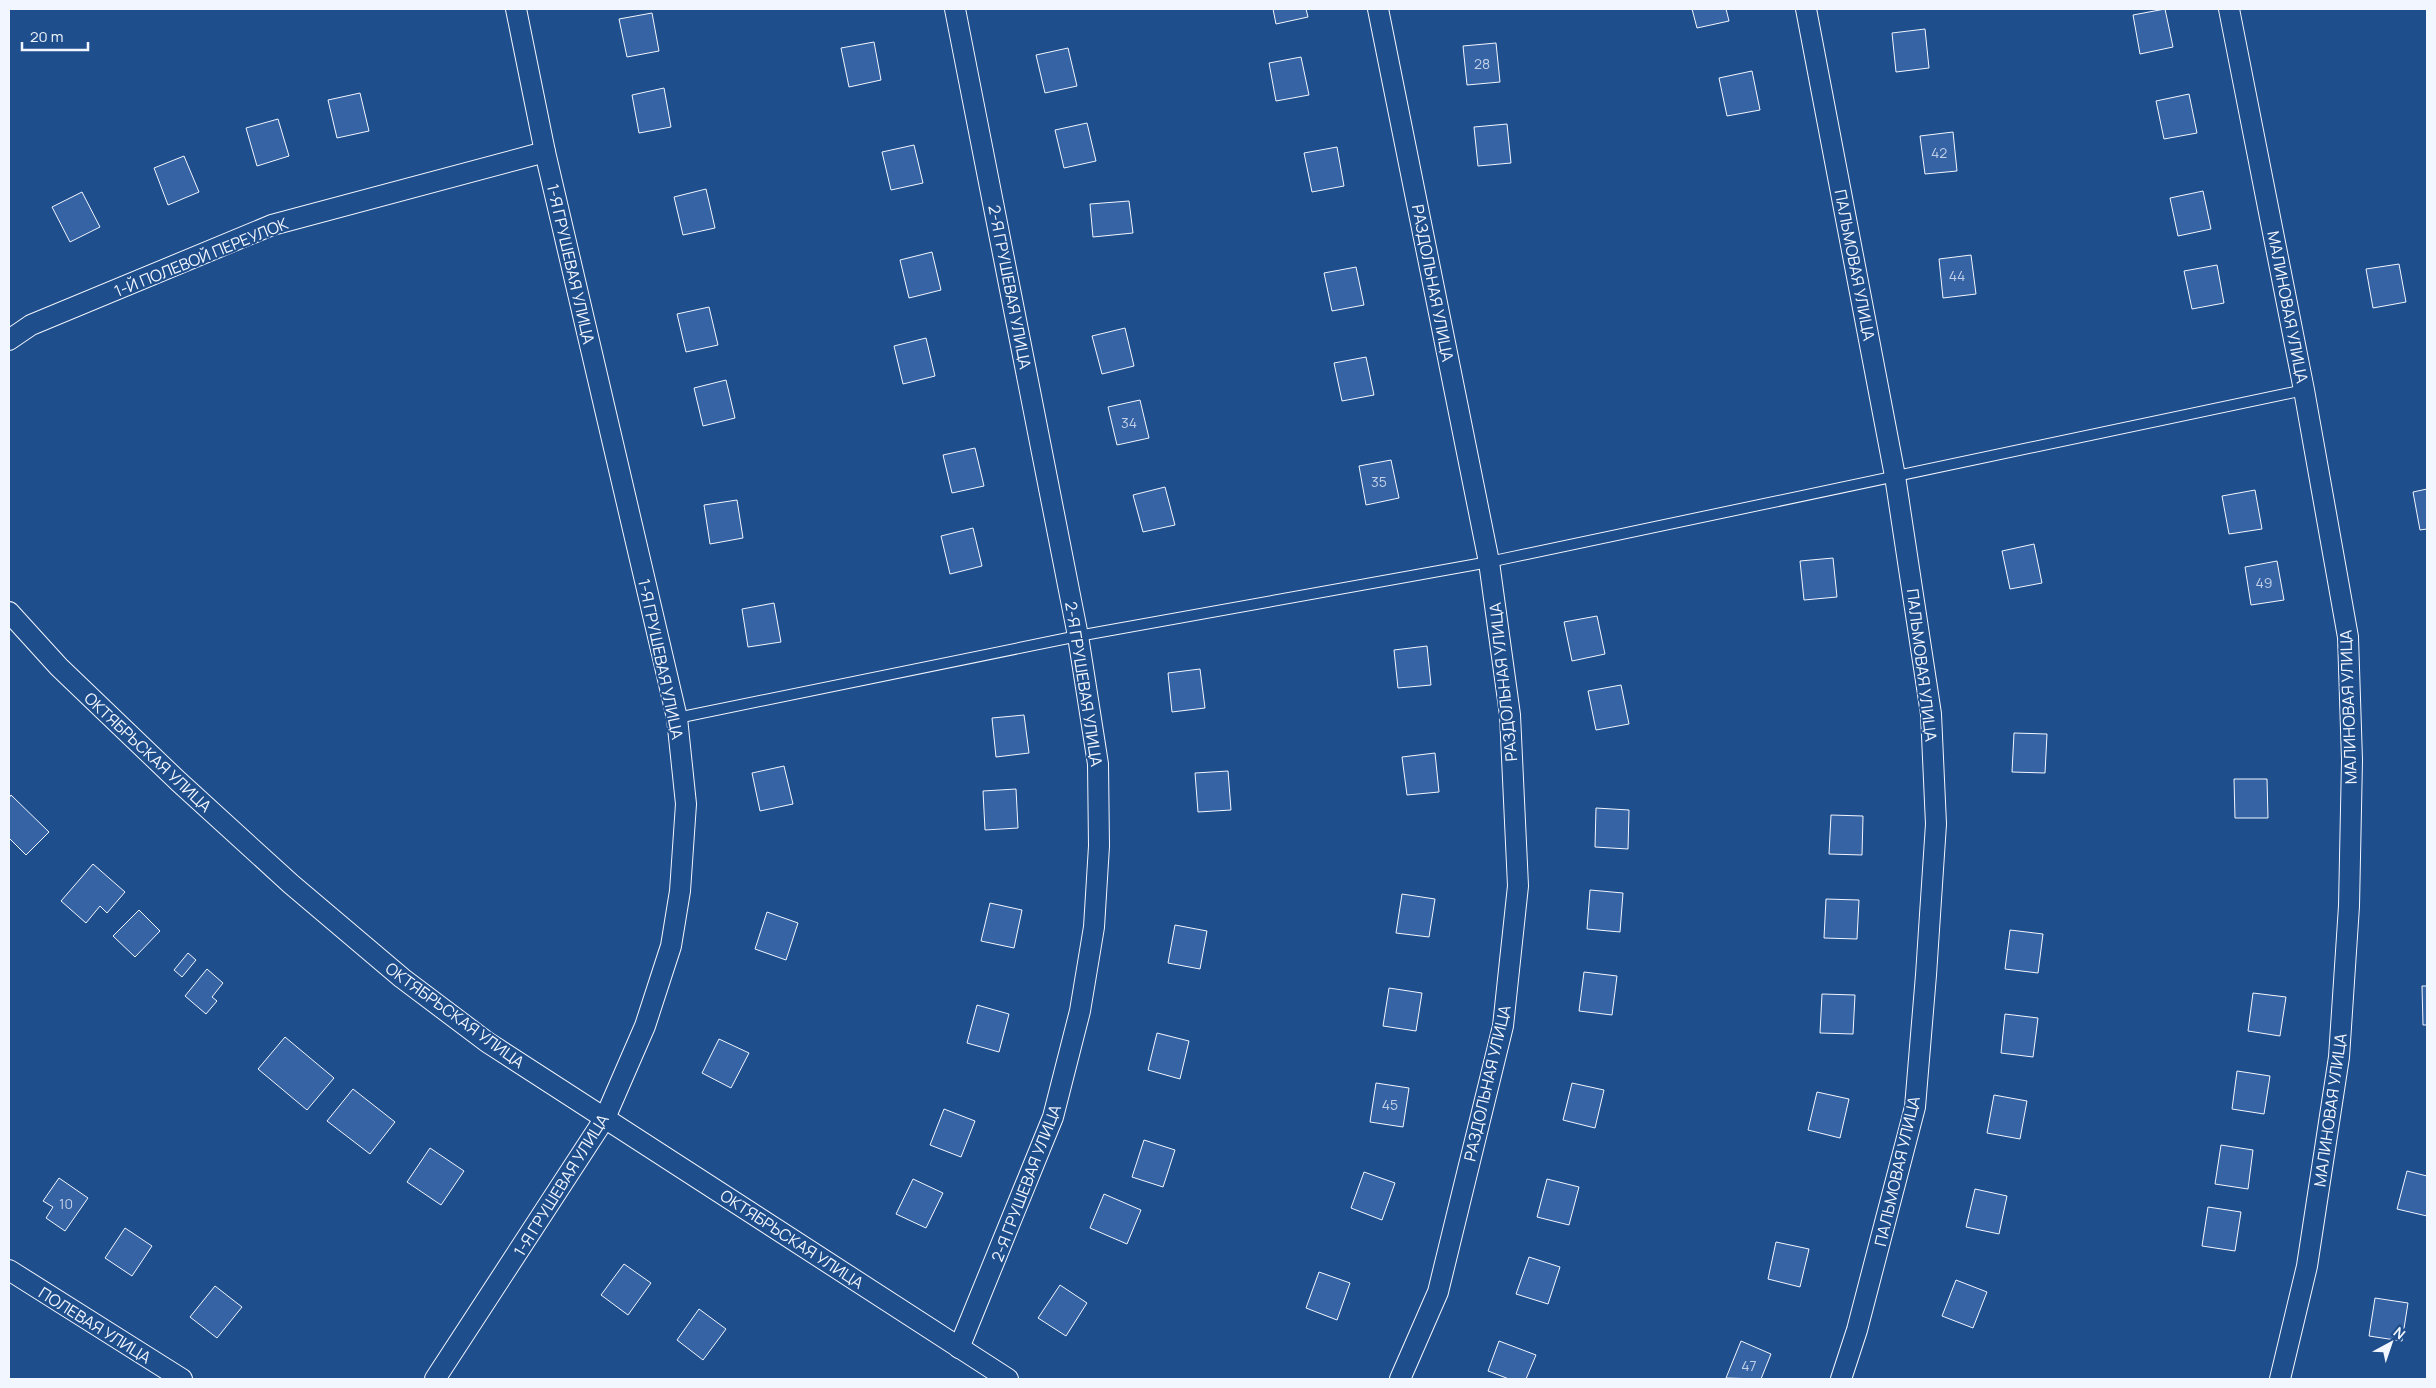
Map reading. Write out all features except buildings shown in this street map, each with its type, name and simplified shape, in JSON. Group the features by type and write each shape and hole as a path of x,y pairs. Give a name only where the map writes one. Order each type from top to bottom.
{"street":[{"name":"1-Я ГРУШЕВАЯ УЛИЦА","path":"435,1379 605,1118 644,1026 671,946 680,890 686,804 677,718 545,152 516,9"},
{"name":"2-Я ГРУШЕВАЯ УЛИЦА","path":"955,9 1078,636 1098,764 1099,846 1094,927 1082,1002 1054,1117 959,1348"},
{"name":"РАЗДОЛЬНАЯ УЛИЦА","path":"1378,9 1489,562 1510,716 1517,896 1503,1026 1438,1292 1400,1379"},
{"name":"ПАЛЬМОВАЯ УЛИЦА","path":"1806,9 1895,476 1931,714 1936,824 1926,975 1914,1107 1857,1330 1841,1379"},
{"name":"МАЛИНОВАЯ УЛИЦА","path":"2229,9 2304,390 2348,636 2352,760 2350,896 2339,1057 2307,1266 2280,1379"},
{"name":"1-Й ПОЛЕВОЙ ПЕРЕУЛОК","path":"9,340 31,326 272,225 545,152"},
{"name":"ОКТЯБРЬСКАЯ УЛИЦА","path":"9,612 59,667 178,782 402,978 487,1042 1008,1379"},
{"name":"ПОЛЕВАЯ УЛИЦА","path":"9,1270 182,1379"}],"lane":[{"path":"677,718 1078,636 1489,562 2304,390"}]}
